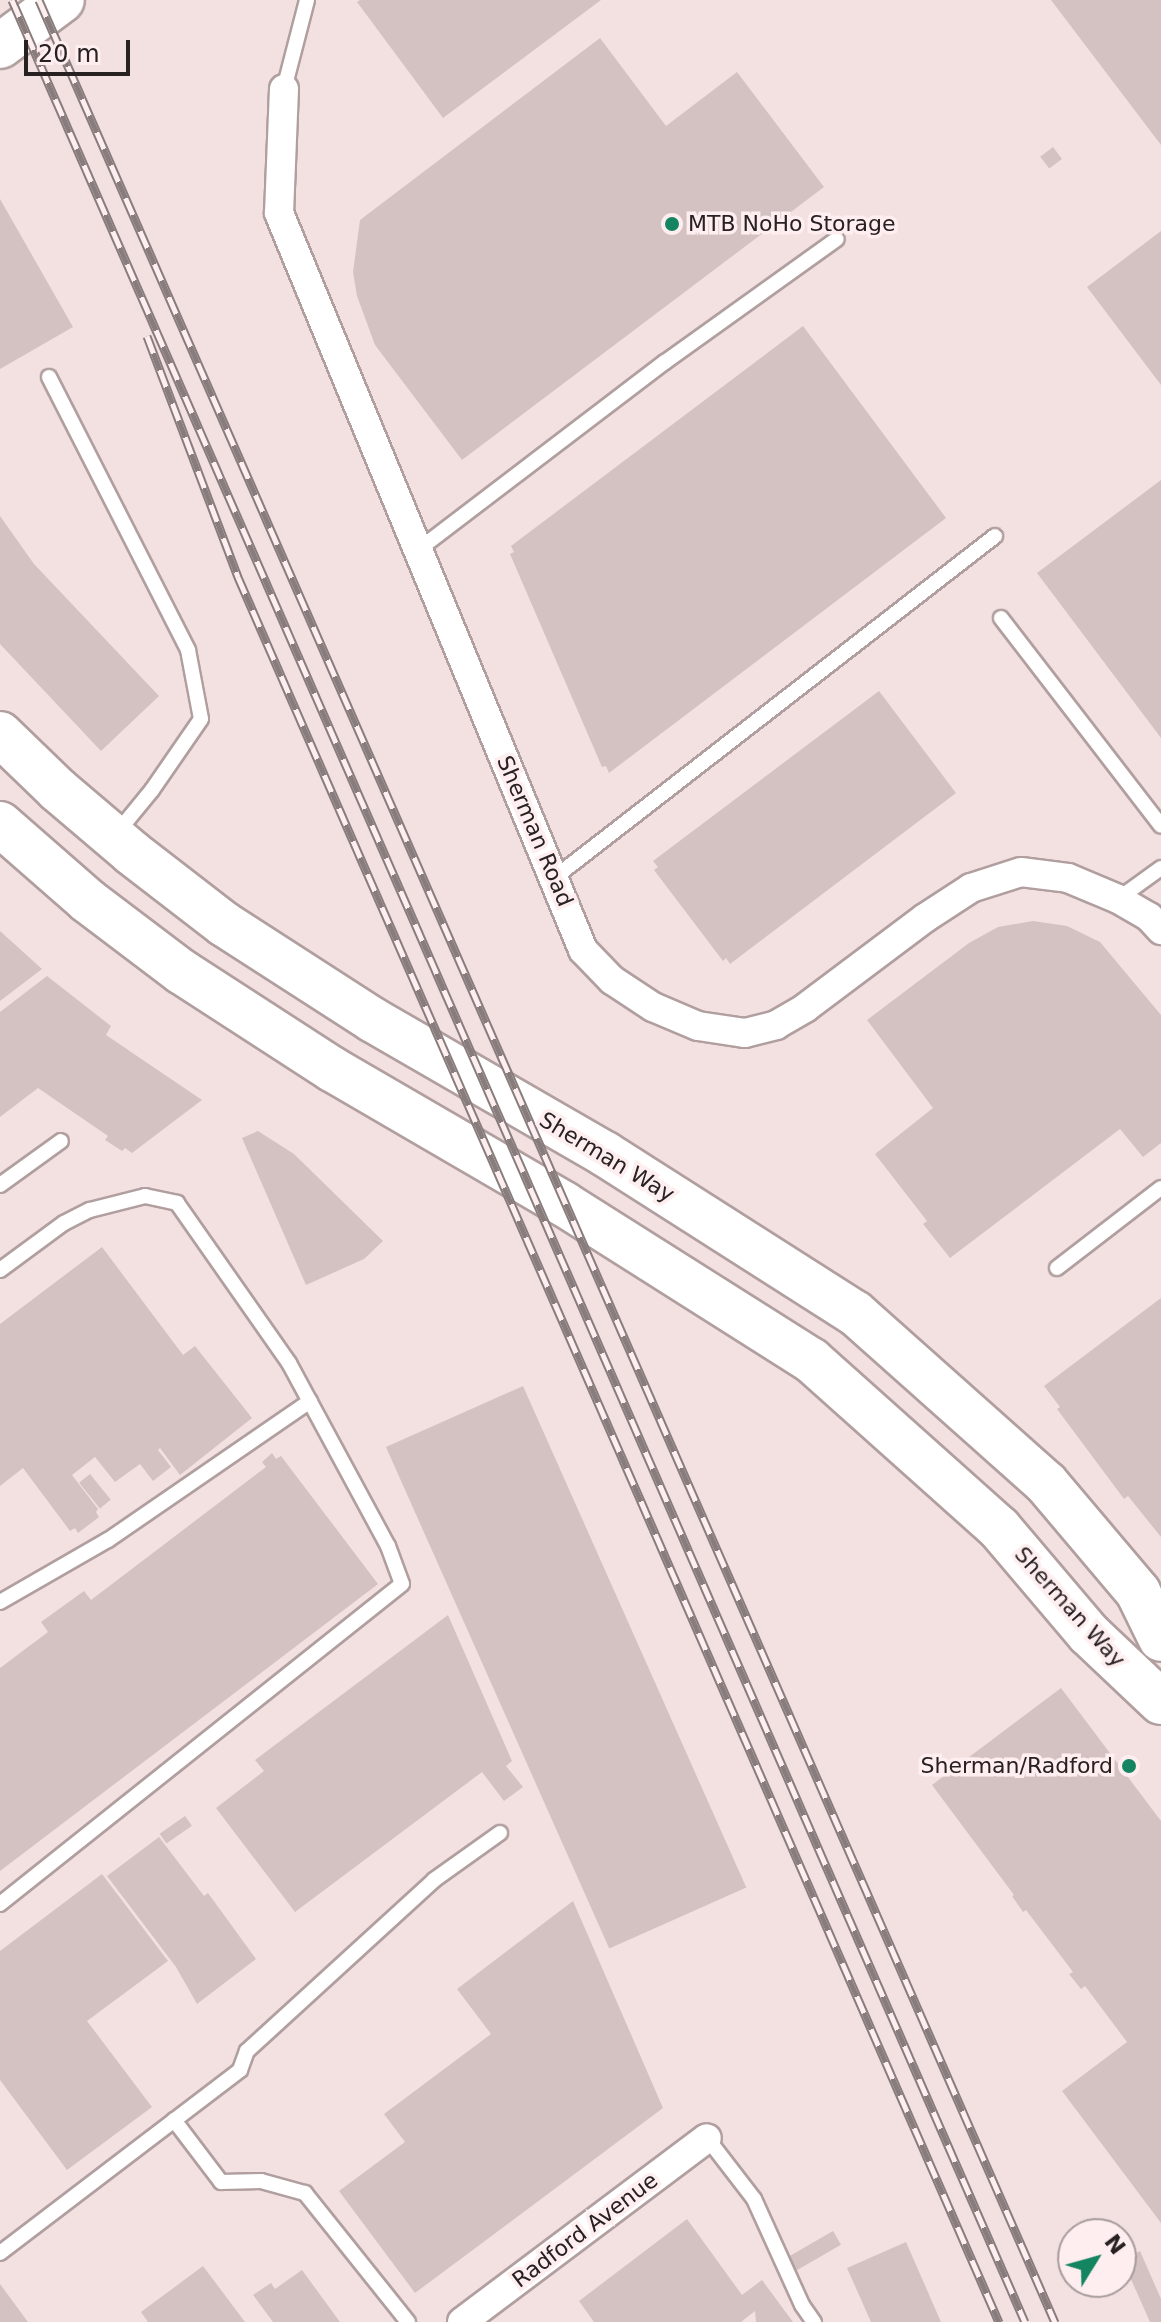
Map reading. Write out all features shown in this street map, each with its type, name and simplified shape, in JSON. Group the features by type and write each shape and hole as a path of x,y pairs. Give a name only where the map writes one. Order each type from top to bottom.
{"main road":[{"path":"0,46 62,0"},
{"name":"Sherman Way","path":"0,734 114,837 224,924 373,1020 605,1154 855,1313 1046,1483 1138,1592 1161,1639"},
{"name":"Sherman Way","path":"0,824 88,901 182,972 332,1069 564,1204 811,1360 999,1528 1089,1634 1161,1702"}],"street":[{"name":"Sherman Road","path":"284,89 279,213 583,950 612,980 653,1007 698,1026 745,1033 776,1025 805,1008 925,918 971,888 1021,872 1068,878 1118,899 1149,917 1161,930"},
{"name":"Radford Avenue","path":"462,2322 707,2138"}],"lane":[{"path":"284,89 307,0"},
{"path":"418,550 665,362 837,239"},
{"path":"49,377 188,650 201,719 152,790 114,837"},
{"path":"554,878 995,536"},
{"path":"1001,618 1161,826"},
{"path":"1118,899 1161,868"},
{"path":"0,1185 61,1141"},
{"path":"1057,1268 1161,1188"},
{"path":"0,1270 64,1223 90,1210 145,1196 177,1203 289,1363 388,1546 402,1584 0,1904"},
{"path":"0,1602 108,1540 310,1401"},
{"path":"0,2253 240,2070 250,2048 434,1880 500,1833"},
{"path":"174,2120 221,2182 261,2181 305,2193 408,2322"},
{"path":"707,2138 754,2199 802,2305 814,2322"}],"building":[{"path":"601,0 443,118 357,2"},
{"path":"1051,0 1161,0 1161,145"},
{"path":"600,38 666,126 737,72 824,187 462,460 375,345 357,296 353,272 360,220"},
{"path":"1053,147 1062,159 1049,169 1040,157"},
{"path":"0,199 73,327 0,369"},
{"path":"1161,231 1161,385 1087,287"},
{"path":"803,326 946,518 609,773 606,766 602,767 510,554 514,552 511,546"},
{"path":"1161,480 1161,738 1037,573"},
{"path":"0,516 34,564 159,696 101,751 0,644"},
{"path":"879,691 956,793 730,964 726,958 723,961 654,870 658,867 653,861"},
{"path":"1033,921 1067,926 1100,942 1161,1015 1161,1143 1143,1157 1120,1129 950,1258 923,1224 927,1221 875,1154 933,1108 867,1020 969,943 998,927"},
{"path":"0,931 42,969 0,1001"},
{"path":"47,976 111,1026 106,1035 202,1100 132,1153 125,1148 122,1151 105,1140 108,1136 38,1088 0,1117 0,1012"},
{"path":"258,1131 294,1154 383,1241 364,1259 306,1285 242,1138"},
{"path":"102,1247 183,1355 195,1346 252,1418 180,1475 160,1448 158,1450 171,1467 153,1481 140,1464 115,1482 95,1457 72,1475 98,1509 99,1517 78,1533 75,1528 70,1531 23,1468 0,1486 0,1324"},
{"path":"1161,1298 1161,1537 1128,1496 1124,1499 1057,1409 1060,1407 1044,1386"},
{"path":"523,1386 746,1888 609,1949 386,1447"},
{"path":"272,1453 276,1459 281,1456 378,1584 0,1871 0,1668 48,1632 41,1622 84,1591 91,1600 266,1467 262,1462"},
{"path":"90,1474 111,1500 100,1508 79,1483"},
{"path":"448,1615 512,1761 506,1766 523,1787 504,1801 482,1772 295,1912 216,1808 264,1771 255,1760"},
{"path":"1061,1688 1161,1821 1161,2223 1062,2091 1127,2042 1085,1986 1081,1989 1069,1974 1073,1972 1026,1910 1023,1912 1014,1895 932,1785"},
{"path":"185,1816 192,1826 166,1844 160,1834"},
{"path":"159,1837 204,1896 208,1893 256,1959 197,2004 176,1967 107,1876"},
{"path":"102,1874 168,1961 87,2021 152,2107 67,2170 0,2080 0,1951"},
{"path":"573,1901 663,2108 415,2293 339,2191 405,2142 384,2114 491,2034 457,1989"},
{"path":"687,2219 742,2295 762,2280 793,2322 756,2322 755,2311 741,2322 594,2322 579,2301"},
{"path":"833,2231 841,2245 796,2271 788,2257"},
{"path":"906,2242 941,2322 871,2322 847,2268"},
{"path":"1140,2251 1161,2299 1161,2322 1150,2322 1137,2293 1137,2252"},
{"path":"203,2266 245,2322 148,2322 141,2312"},
{"path":"302,2270 340,2322 273,2322 253,2295 271,2283 275,2289"},
{"path":"0,2284 28,2322 0,2322"}],"railway":[{"path":"12,0 1025,2322"},
{"path":"39,0 1055,2322"},
{"path":"147,336 238,577 999,2322"}],"place":[{"name":"MTB NoHo Storage","path":"672,224"},
{"name":"Sherman/Radford","path":"1129,1766"}]}
